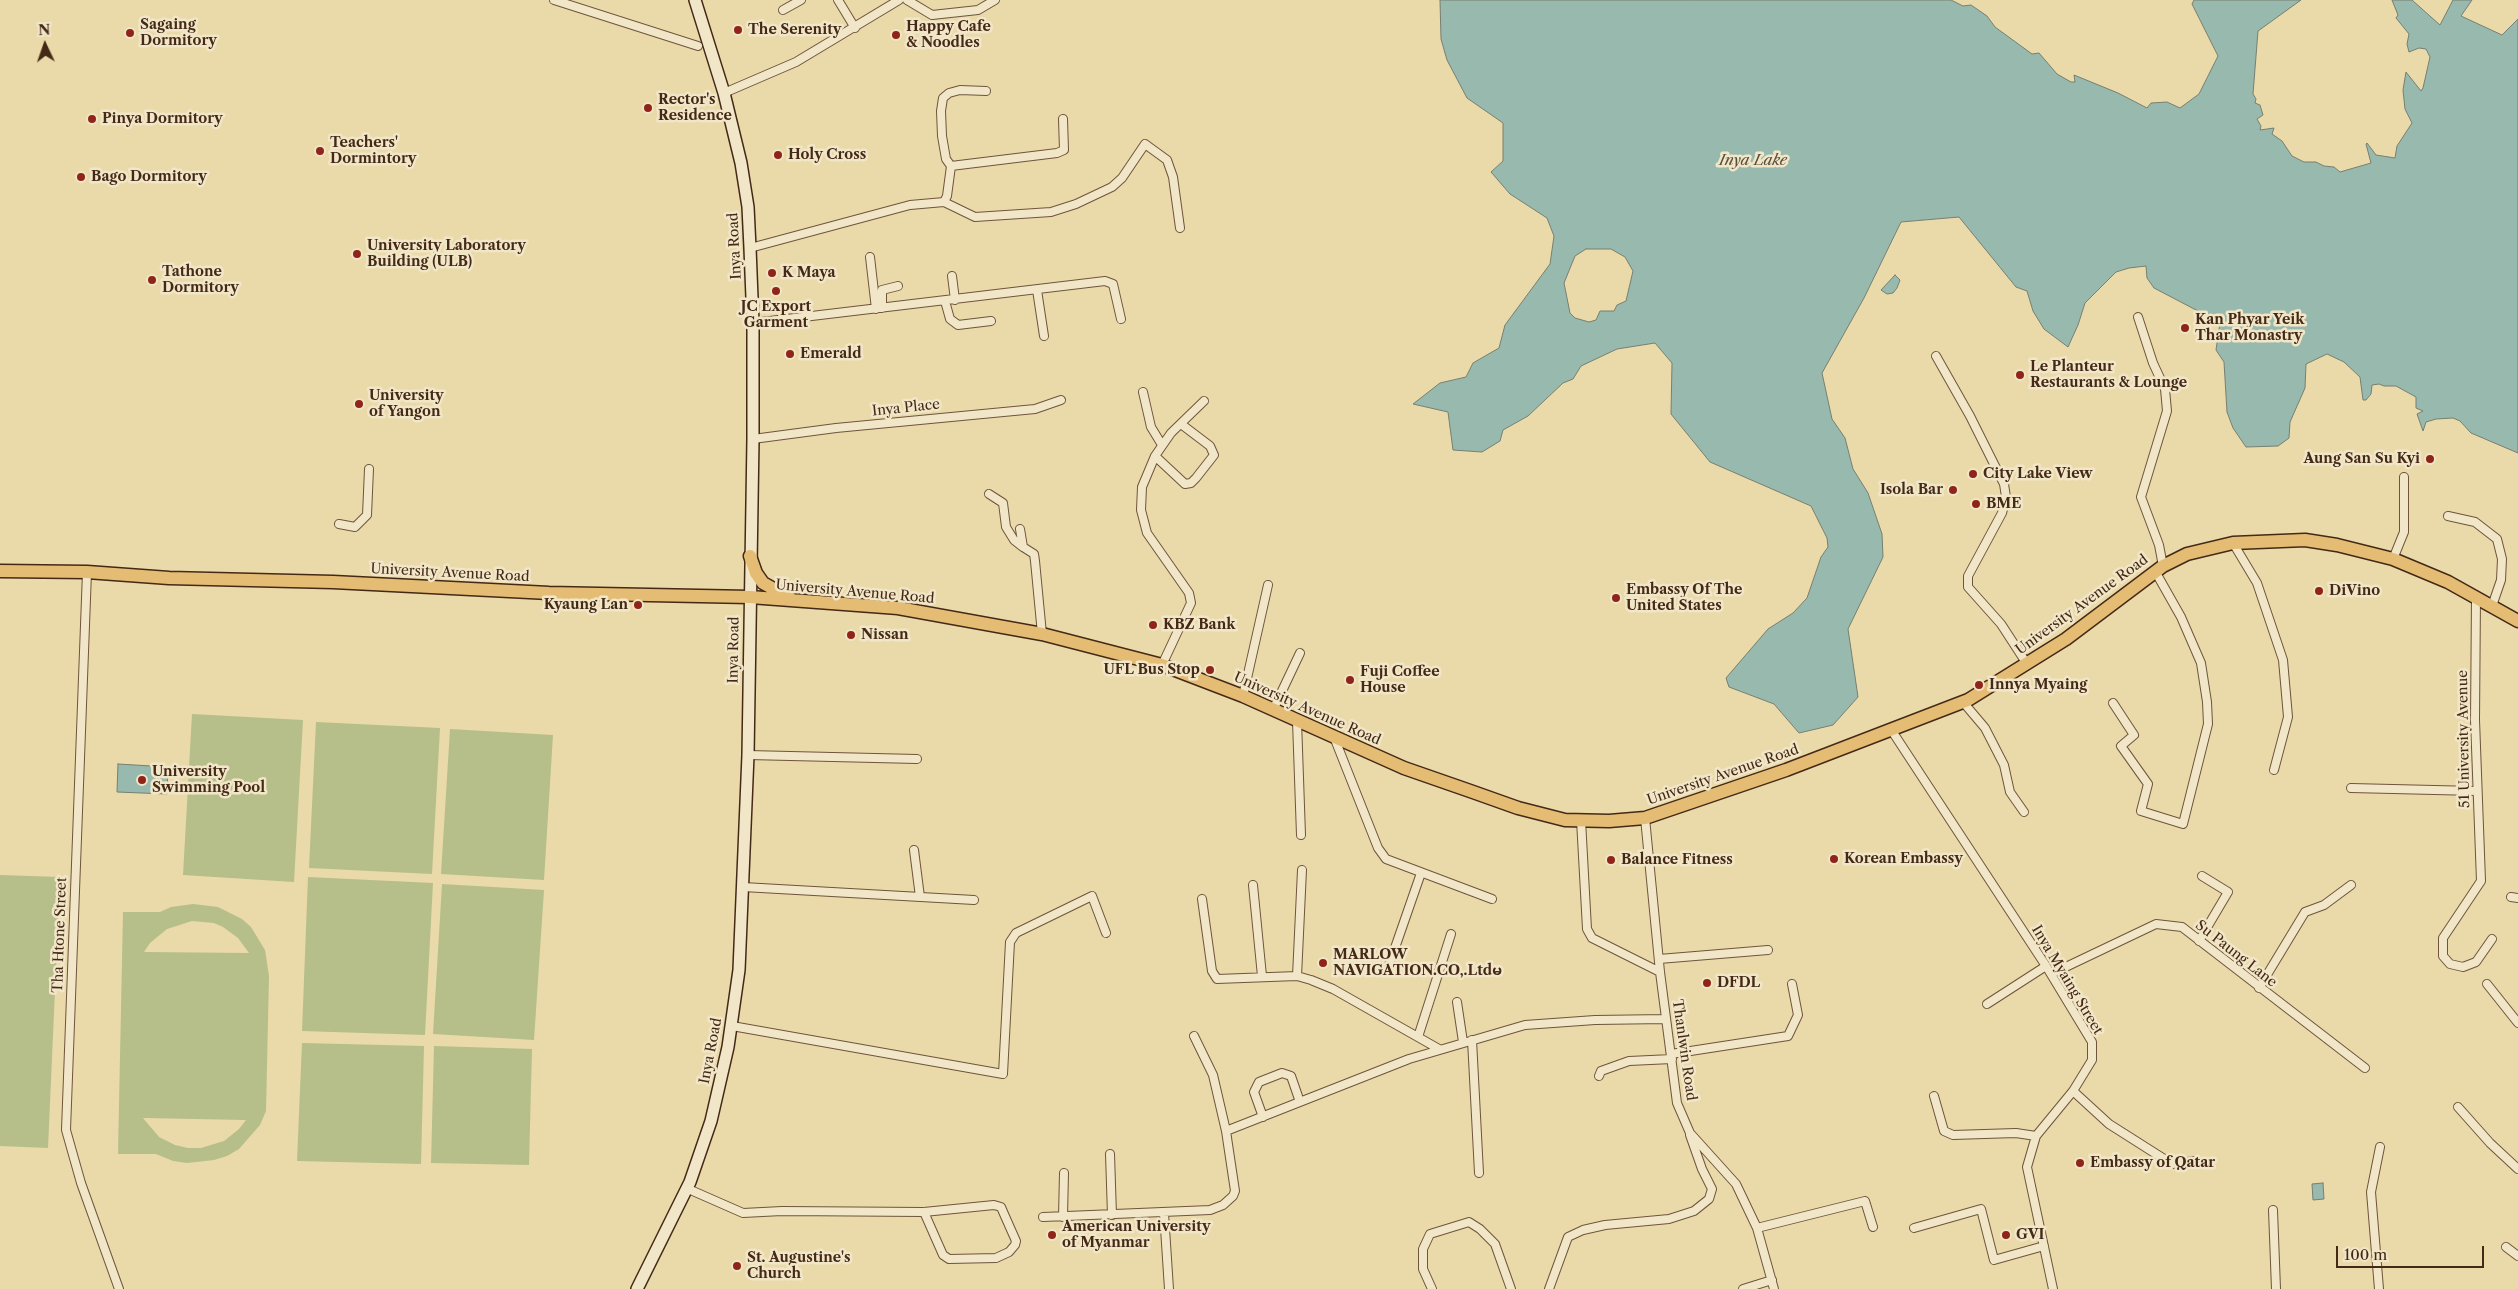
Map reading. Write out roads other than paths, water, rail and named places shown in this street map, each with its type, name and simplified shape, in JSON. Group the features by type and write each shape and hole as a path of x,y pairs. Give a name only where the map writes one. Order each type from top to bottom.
{"main road":[{"name":"Inya Road","path":"637,1289 686,1188 711,1121 732,1026 739,970 743,887 748,755 753,439 753,323 748,207 724,92 695,0"},
{"name":"University Avenue Road","path":"0,571 87,572 169,578 333,582 549,593 750,597 898,608 1042,634 1162,665 1243,696 1404,768 1518,808 1565,820 1609,821 1645,818 1786,770 1892,731 1963,702 2066,639 2159,568 2187,554 2233,543 2305,540 2336,545 2392,559 2448,582 2518,621"},
{"path":"750,556 756,573 764,583 795,601"}],"street":[{"path":"554,0 698,46"},
{"path":"783,10 801,0"},
{"path":"838,0 855,28"},
{"path":"724,92 796,62 899,0"},
{"path":"907,0 932,15 978,10 995,0"},
{"path":"944,202 947,196 951,166 946,159 942,136 941,111 943,98 949,93 960,90 986,91"},
{"path":"951,166 1057,153 1064,150 1063,119"},
{"path":"750,248 910,205 944,202 975,218 1051,212 1076,204 1112,187 1122,178 1145,144 1167,160 1173,177 1180,228"},
{"path":"870,257 879,309"},
{"path":"952,276 955,300"},
{"path":"753,323 1105,281 1113,284 1121,319"},
{"path":"879,309 882,290 898,286"},
{"path":"1037,290 1044,336"},
{"path":"945,301 950,319 958,325 991,321"},
{"path":"2113,703 2134,735 2121,746 2148,784 2141,811 2183,824 2208,724 2206,688 2201,663 2159,568 2159,545 2141,497 2167,411 2164,389 2153,363 2138,317"},
{"path":"1936,356 1970,416 2000,476 2006,497 2002,513 1968,576 1968,587 2001,624 2027,664"},
{"path":"1143,392 1151,427 1162,446"},
{"name":"Inya Place","path":"753,439 836,428 1035,409 1060,400"},
{"path":"1162,665 1191,603 1189,593 1160,555 1147,533 1141,510 1142,487 1154,456 1204,400"},
{"path":"1154,456 1184,484 1191,483 1196,478 1214,455 1210,446 1181,424"},
{"path":"339,524 355,527 367,515 369,469"},
{"path":"2392,559 2404,532 2404,477"},
{"path":"989,494 1003,503 1006,527 1014,540 1034,554 1042,634"},
{"path":"2448,516 2475,522 2497,539 2502,559 2501,580 2492,606"},
{"path":"1020,529 1023,547"},
{"path":"2233,543 2257,583 2284,660 2288,717 2274,770"},
{"name":"Tha Htone Street","path":"87,572 66,1130 81,1183 119,1289"},
{"path":"1243,696 1268,585"},
{"name":"51 University Avenue","path":"2476,597 2476,791 2481,881 2443,938 2443,956 2450,964 2463,967 2476,962 2492,939"},
{"path":"1273,710 1300,653"},
{"path":"1963,702 1985,728 2004,765 2010,792 2024,812"},
{"path":"1297,721 1301,835"},
{"name":"Inya Myaing Street","path":"1892,731 2046,966 2092,1042 2092,1060 2073,1091 2036,1136 2028,1167 2053,1289"},
{"path":"1334,737 1378,848 1386,859 1492,899"},
{"path":"748,755 917,759"},
{"path":"2351,788 2476,791"},
{"name":"Thanlwin Road","path":"1645,818 1660,972 1677,1103 1690,1133 1736,1184 1758,1228 1774,1289"},
{"path":"1581,820 1587,929 1592,938 1660,972"},
{"path":"914,850 920,897"},
{"path":"1297,976 1302,870"},
{"path":"1388,968 1421,873"},
{"path":"2199,941 2228,892 2202,876"},
{"path":"1253,885 1262,976"},
{"path":"2259,988 2305,912 2324,905 2351,885"},
{"path":"743,887 974,900"},
{"path":"732,1026 1003,1074 1010,942 1016,933 1092,896 1094,897 1106,933"},
{"path":"1202,899 1214,976 1217,978 1297,976 1332,988 1439,1049"},
{"name":"Su Paung Lane","path":"2051,974 2156,924 2182,927 2365,1068"},
{"path":"1418,1037 1451,934"},
{"path":"1659,959 1768,950"},
{"path":"1987,1004 2046,966"},
{"path":"1599,1076 1602,1071 1629,1061 1671,1056 1788,1036 1798,1015 1792,984"},
{"path":"2487,984 2518,1023"},
{"path":"1457,1002 1463,1042"},
{"path":"1226,1131 1439,1049 1525,1025 1595,1020 1666,1019"},
{"path":"1043,1218 1210,1210 1223,1205 1233,1196 1235,1190 1226,1131 1213,1075 1194,1036"},
{"path":"1472,1040 1479,1173"},
{"path":"1263,1117 1254,1092 1260,1082 1282,1073 1290,1076 1300,1102"},
{"path":"2073,1091 2110,1124 2172,1164 2195,1162"},
{"path":"1934,1096 1944,1131 1953,1135 2016,1133 2036,1136"},
{"path":"2458,1107 2490,1143 2518,1169"},
{"path":"1549,1289 1568,1237 1583,1230 1605,1226 1669,1219 1694,1211 1709,1199 1712,1189 1702,1169 1690,1133"},
{"path":"2379,1289 2371,1192 2380,1147"},
{"path":"1110,1154 1112,1215"},
{"path":"1063,1217 1064,1174"},
{"path":"686,1188 743,1213 782,1210 924,1212 994,1205 1001,1207 1016,1241 1015,1245 1009,1252 996,1258 950,1260 943,1255 924,1212"},
{"path":"1758,1228 1865,1201 1873,1227"},
{"path":"1914,1228 1980,1209 1994,1260 2044,1246"},
{"path":"2273,1210 2276,1289"},
{"path":"1164,1213 1169,1289"},
{"path":"1431,1289 1423,1268 1423,1249 1430,1234 1469,1222 1480,1229 1495,1244 1511,1289"},
{"path":"2506,1247 2518,1256"},
{"path":"1743,1289 1772,1280"}],"water":[{"name":"Inya Lake","path":"1440,0 1951,0 1963,6 1971,5 1987,16 1995,27 2032,54 2039,53 2057,74 2071,82 2075,82 2074,75 2118,93 2147,108 2151,103 2167,102 2180,108 2199,94 2218,56 2192,4 2194,0 2301,0 2258,31 2253,94 2256,99 2255,103 2260,105 2263,115 2257,119 2261,126 2260,130 2274,128 2272,134 2282,141 2292,156 2304,162 2316,162 2324,166 2334,167 2340,172 2371,163 2367,143 2376,155 2395,158 2397,146 2412,123 2405,109 2403,90 2406,72 2421,91 2423,88 2430,57 2426,49 2419,48 2409,52 2407,44 2409,34 2396,18 2398,15 2392,0 2412,0 2440,25 2453,0 2472,0 2461,16 2502,35 2518,19 2518,453 2471,433 2460,421 2453,418 2436,419 2426,422 2423,431 2417,414 2423,411 2416,408 2416,397 2396,386 2372,385 2371,394 2366,400 2363,400 2360,377 2344,362 2327,354 2306,364 2305,388 2290,422 2289,438 2278,446 2246,447 2233,428 2227,412 2224,362 2216,350 2220,323 2216,316 2198,311 2154,288 2147,278 2146,266 2116,272 2085,303 2068,347 2044,329 2033,311 2027,291 2016,287 1959,217 1901,222 1864,298 1822,373 1832,419 1845,438 1853,469 1868,493 1882,534 1883,557 1848,629 1858,697 1833,725 1799,733 1774,704 1729,687 1726,678 1768,629 1793,613 1807,598 1821,557 1828,547 1827,538 1811,506 1710,462 1671,414 1672,363 1655,343 1617,349 1581,366 1573,379 1563,383 1528,416 1503,430 1500,441 1482,452 1453,450 1448,412 1413,404 1440,383 1466,377 1473,363 1499,348 1505,325 1550,264 1554,236 1547,218 1510,194 1491,172 1503,161 1503,123 1467,98 1447,60 1441,39","holes":["1586,249 1611,249 1625,257 1633,271 1626,301 1617,305 1614,311 1600,311 1596,320 1589,322 1575,318 1570,313 1564,283 1575,256"]},
{"path":"1895,275 1900,280 1897,288 1893,293 1887,294 1881,290"},
{"name":"University Swimming Pool","path":"118,764 168,767 167,794 117,792"},
{"path":"2323,1183 2324,1199 2313,1200 2312,1184"}],"place":[{"name":"The Serenity","path":"738,30"},
{"name":"Sagaing Dormitory","path":"130,33"},
{"name":"Happy Cafe & Noodles","path":"896,35"},
{"name":"Rector's Residence","path":"648,108"},
{"name":"Pinya Dormitory","path":"92,119"},
{"name":"Teachers' Dormintory","path":"320,151"},
{"name":"Holy Cross","path":"778,155"},
{"name":"Bago Dormitory","path":"81,177"},
{"name":"University Laboratory Building (ULB)","path":"357,254"},
{"name":"K Maya","path":"772,273"},
{"name":"Tathone Dormitory","path":"152,280"},
{"name":"JC Export Garment","path":"776,291"},
{"name":"Kan Phyar Yeik Thar Monastry","path":"2185,328"},
{"name":"Emerald","path":"790,354"},
{"name":"Le Planteur Restaurants & Lounge","path":"2020,375"},
{"name":"University of Yangon","path":"359,404"},
{"name":"Aung San Su Kyi","path":"2430,459"},
{"name":"City Lake View","path":"1973,474"},
{"name":"Isola Bar","path":"1953,490"},
{"name":"BME","path":"1976,504"},
{"name":"DiVino","path":"2319,591"},
{"name":"Embassy Of The United States","path":"1616,598"},
{"name":"Kyaung Lan","path":"638,605"},
{"name":"KBZ Bank","path":"1153,625"},
{"name":"Nissan","path":"851,635"},
{"name":"UFL Bus Stop","path":"1210,670"},
{"name":"Fuji Coffee House","path":"1350,680"},
{"name":"Innya Myaing","path":"1979,685"},
{"name":"University Swimming Pool","path":"142,780"},
{"name":"Korean Embassy","path":"1834,859"},
{"name":"Balance Fitness","path":"1611,860"},
{"name":"MARLOW NAVIGATION.CO,.Ltdမ","path":"1323,963"},
{"name":"DFDL","path":"1707,983"},
{"name":"Embassy of Qatar","path":"2080,1163"},
{"name":"American University of Myanmar","path":"1052,1235"},
{"name":"GVI","path":"2006,1235"},
{"name":"St. Augustine's Church","path":"737,1266"}]}
